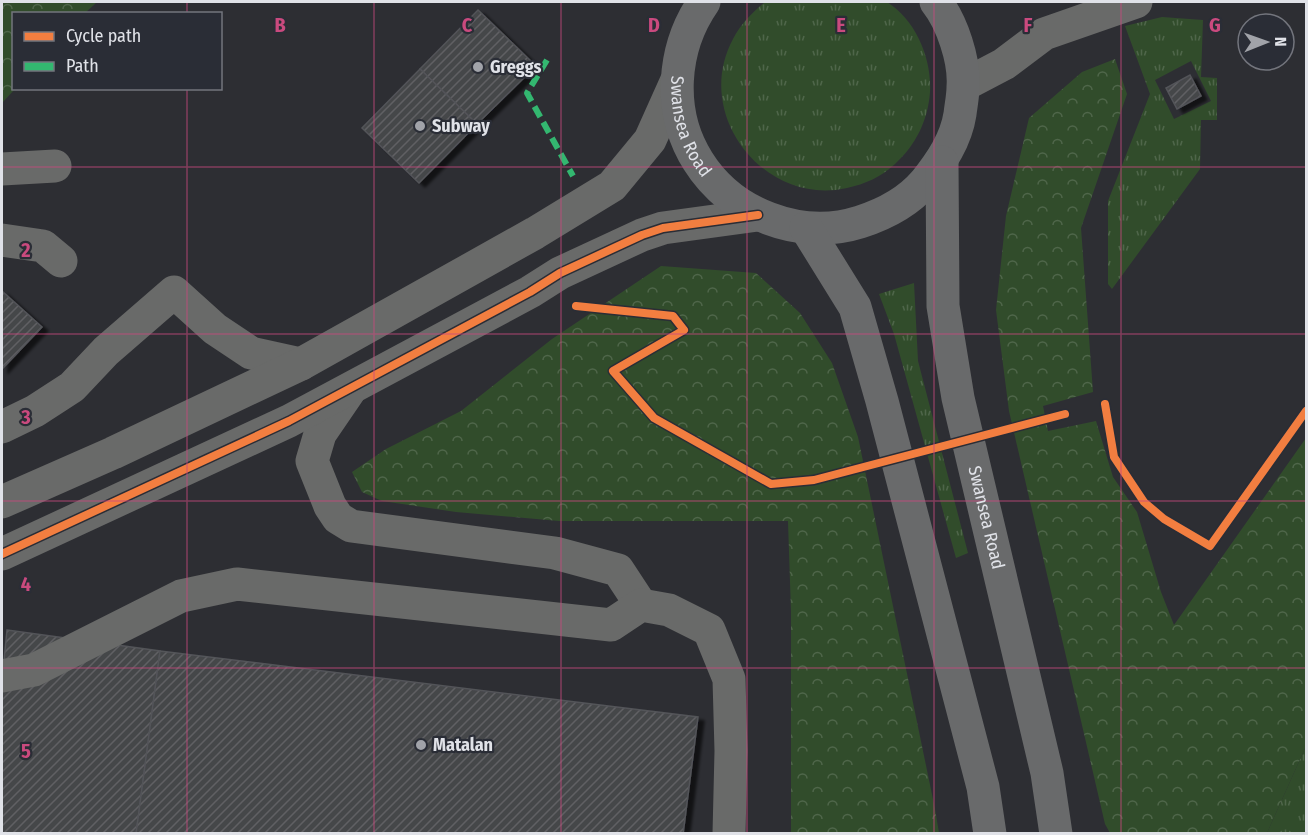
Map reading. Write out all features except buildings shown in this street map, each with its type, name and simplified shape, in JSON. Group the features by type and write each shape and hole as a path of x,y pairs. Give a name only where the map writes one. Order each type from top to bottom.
{"main road":[{"name":"Swansea Road","path":"704,2 693,18 681,49 676,82 681,123 697,160 724,192 758,215 781,224 806,228 846,226 883,214 916,192 942,162 958,125 964,85 958,45 942,9 936,2"},
{"name":"Swansea Road","path":"942,162 944,306 958,398 1047,773 1056,834"},
{"path":"806,228 855,307 882,401 983,786 990,834"}],"street":[{"path":"964,85 1004,64 1044,34 1136,2"},
{"path":"2,502 113,453 301,364 535,233 612,186 650,140 676,82"},
{"path":"2,168 55,166"},
{"path":"2,554 289,421 530,292 560,273 642,235 663,228 758,215"},
{"path":"2,240 43,246 61,261"},
{"path":"2,427 35,411 72,387 106,351 174,292 215,329 251,353 301,364"},
{"path":"350,390 320,434 312,461 330,506 338,518 351,526 555,553 618,570 641,605"},
{"path":"2,675 34,670 181,596 237,584 611,625 641,605 669,610 709,630 729,679 731,751 729,834"}],"green space":[{"path":"2,2 97,2 86,12 12,12 12,90 14,90 2,103"},
{"path":"765,2 887,2 906,19 914,30 925,54 930,79 927,112 920,131 909,149 884,173 847,188 817,190 789,183 764,169 744,149 729,125 722,97 723,68 736,34 747,19"},
{"path":"1162,17 1203,20 1201,77 1217,78 1217,120 1201,120 1200,169 1112,289 1108,284 1108,201 1150,94 1125,26","holes":["1191,61 1211,101 1174,119 1155,80"]},
{"path":"1115,59 1127,94 1081,228 1093,392 1043,406 1048,431 1096,421 1113,477 1137,512 1161,592 1174,625 1306,438 1306,746 1267,833 1110,833 1105,824 1009,411 996,310 1006,216 1029,118 1082,72"},
{"path":"661,266 756,273 800,313 832,363 858,437 939,833 791,833 791,612 788,521 559,521 456,512 382,501 362,492 352,472 386,449 461,411 552,339"},
{"path":"914,283 918,361 968,553 956,558 894,334 879,294"},
{"path":"1306,746 1306,833 1267,833"}],"marked path":[{"path":"547,60 527,93 573,176"}],"cycle path":[{"path":"2,554 289,421 530,292 560,273 642,235 663,228 758,215"},
{"path":"576,306 673,316 684,330 613,371 654,418 771,484 814,480 1065,414"},
{"path":"1105,404 1114,457 1144,502 1164,519 1210,546 1306,411"}],"place":[{"name":"Greggs","path":"478,67"},
{"name":"Subway","path":"420,126"},
{"name":"Matalan","path":"421,745"}]}
